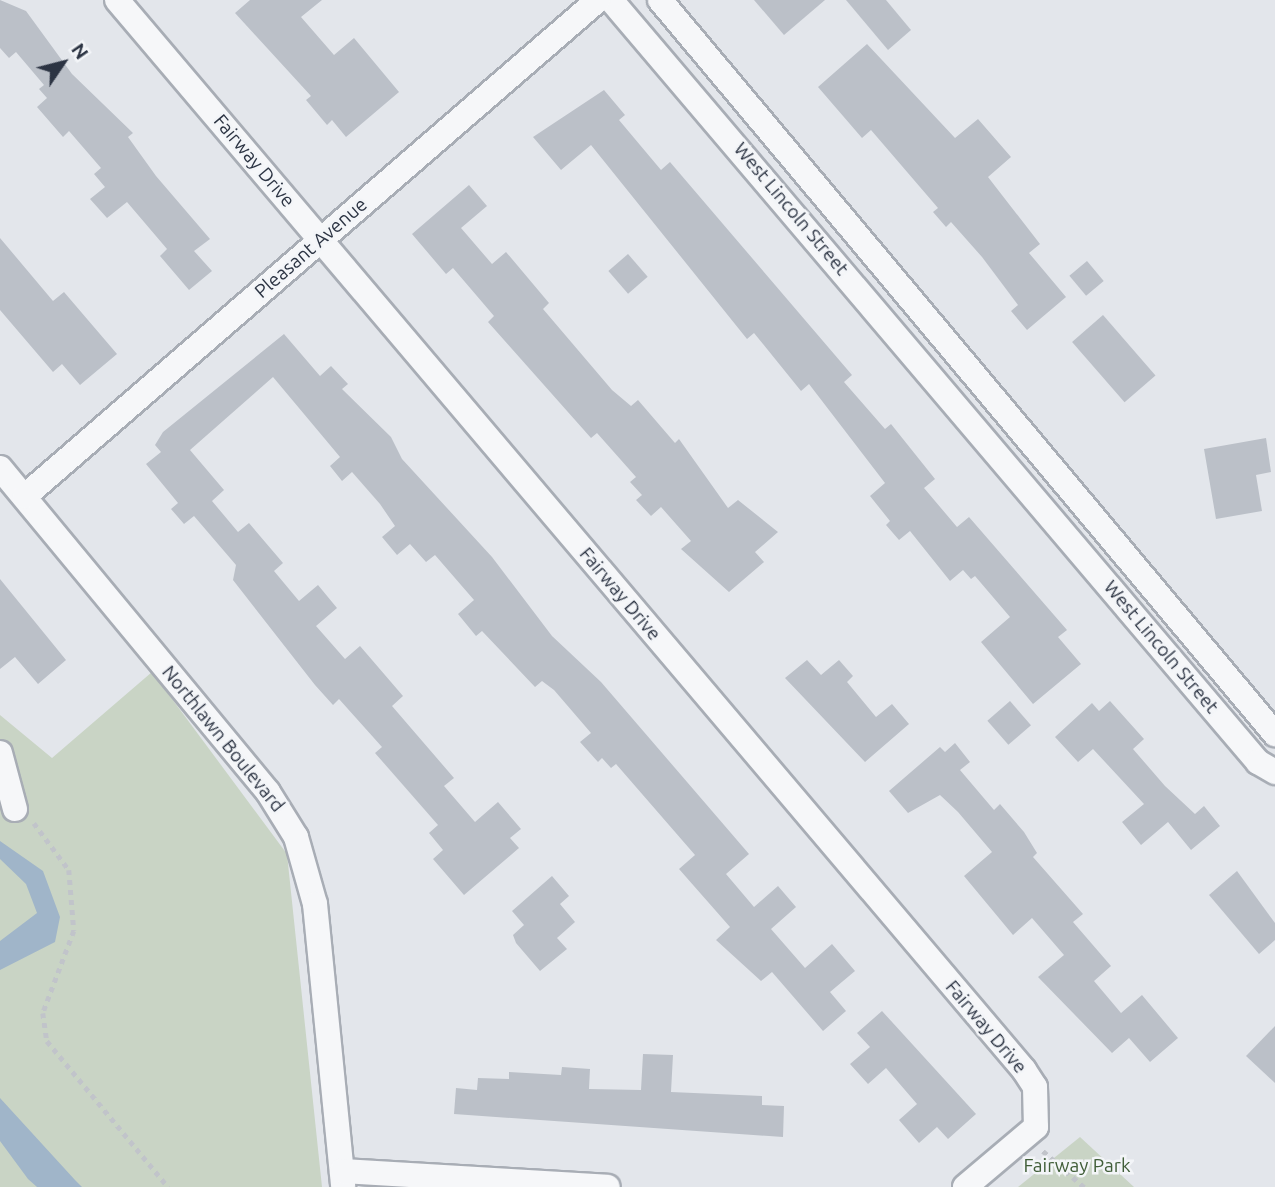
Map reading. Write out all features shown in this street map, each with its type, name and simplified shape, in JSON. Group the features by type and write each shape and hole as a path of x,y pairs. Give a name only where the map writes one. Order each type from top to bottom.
{"street":[{"name":"Fairway Drive","path":"117,0 1024,1070 1037,1097 1036,1127 965,1187"},
{"name":"Pleasant Avenue","path":"25,496 598,0"},
{"name":"West Lincoln Street","path":"611,0 1258,762 1275,772"},
{"name":"West Lincoln Street","path":"660,0 1275,734"},
{"path":"969,420 996,400"},
{"name":"Northlawn Boulevard","path":"0,468 268,792 296,837 315,904 343,1179"},
{"path":"0,753 15,809"},
{"path":"343,1179 608,1187"}],"path":[{"path":"15,809 29,815 69,870 74,931 43,1013 47,1041 168,1187"},
{"path":"1039,1148 1084,1187"}],"green space":[{"path":"152,672 287,854 322,1187 0,1187 0,715 52,758"},
{"name":"Fairway Park","path":"1080,1137 1134,1187 1018,1187"}],"water":[{"path":"0,841 43,871 60,917 55,942 0,970 0,941 37,913 26,884 0,859"},
{"path":"0,1098 82,1187 37,1187 28,1179 0,1141"}],"building":[{"path":"0,0 26,11 72,74 133,133 128,137 156,176 210,239 194,251 212,271 189,290 160,256 167,249 127,202 107,218 90,199 105,187 94,174 101,168 69,131 63,137 37,107 47,98 39,89 44,85 16,52 9,58 0,48"},
{"path":"250,0 322,0 301,17 334,55 354,38 399,92 346,137 332,120 327,125 306,100 311,96 235,13"},
{"path":"754,0 825,0 784,35"},
{"path":"846,0 886,0 911,30 888,50"},
{"path":"867,44 955,138 978,119 1011,157 988,177 1040,244 1029,253 1066,297 1027,330 1011,311 1018,305 982,257 951,222 946,227 933,212 938,208 871,130 862,138 818,87"},
{"path":"604,90 625,115 619,120 661,170 670,162 852,375 844,382 885,429 891,424 935,479 924,488 957,527 969,517 1067,630 1058,637 1081,664 1033,704 981,642 1010,617 975,576 971,579 963,570 950,581 910,531 899,540 886,525 890,521 870,496 885,483 809,384 801,391 754,333 747,339 591,145 561,170 533,137"},
{"path":"469,185 487,206 461,228 492,264 506,252 549,303 543,309 612,390 631,406 638,400 675,443 679,439 728,508 738,500 778,532 755,552 764,562 729,592 681,549 691,541 661,507 651,516 636,500 642,495 630,482 636,477 597,433 591,438 488,322 494,316 453,268 446,274 412,234"},
{"path":"0,238 53,301 64,292 117,354 80,385 62,364 53,372 0,310"},
{"path":"628,254 648,277 628,294 608,271"},
{"path":"1087,261 1104,281 1086,296 1069,276"},
{"path":"1103,315 1155,375 1125,402 1072,342"},
{"path":"284,334 320,376 331,366 348,384 342,389 391,437 402,459 492,557 552,636 601,682 749,854 726,874 754,907 778,886 796,907 771,929 805,968 832,944 855,971 830,992 846,1011 823,1031 772,972 761,981 716,940 730,927 679,869 695,855 616,764 611,768 602,758 598,762 580,742 591,733 554,690 542,681 535,687 482,631 476,636 458,614 474,600 435,555 426,562 410,544 397,555 382,537 395,526 380,504 352,472 342,481 330,466 340,457 273,377 190,450 224,490 212,501 238,532 249,523 283,563 274,571 299,601 318,585 337,608 316,626 345,659 360,646 403,696 392,706 454,778 444,786 475,822 498,802 521,829 510,838 519,848 464,895 433,859 443,850 429,833 438,825 375,753 382,747 339,699 333,705 315,685 233,580 236,565 194,516 184,524 171,509 178,503 146,464 161,452 155,445 163,432"},
{"path":"1266,438 1271,472 1256,475 1262,511 1216,519 1204,449"},
{"path":"0,579 66,660 38,684 15,657 0,669"},
{"path":"807,660 821,675 839,660 853,676 847,682 876,717 892,704 909,724 865,762 785,678"},
{"path":"1010,701 1031,725 1008,745 987,721"},
{"path":"1110,701 1144,739 1133,749 1165,786 1195,814 1204,806 1220,826 1191,850 1168,822 1141,845 1122,822 1144,804 1093,749 1078,762 1055,737 1092,703 1099,711"},
{"path":"955,743 970,762 960,770 994,810 1000,804 1024,832 1037,853 1033,857 1083,914 1073,922 1111,966 1094,981 1121,1013 1142,995 1178,1038 1150,1062 1129,1038 1112,1053 1038,977 1064,955 1032,918 1013,935 964,876 992,852 958,812 940,795 908,813 889,791 940,747 945,752"},
{"path":"1237,871 1275,923 1275,940 1259,954 1209,895"},
{"path":"552,876 569,896 560,904 575,922 557,938 567,949 540,971 516,943 513,935 524,925 512,911"},
{"path":"882,1011 976,1114 948,1139 937,1127 919,1143 899,1120 917,1104 886,1068 868,1084 850,1064 870,1047 857,1033"},
{"path":"1275,1026 1275,1083 1246,1056"},
{"path":"643,1054 673,1055 671,1092 762,1096 762,1105 784,1106 783,1137 454,1114 456,1088 477,1090 478,1078 509,1079 509,1072 561,1075 562,1067 590,1069 589,1089 641,1090"}]}
